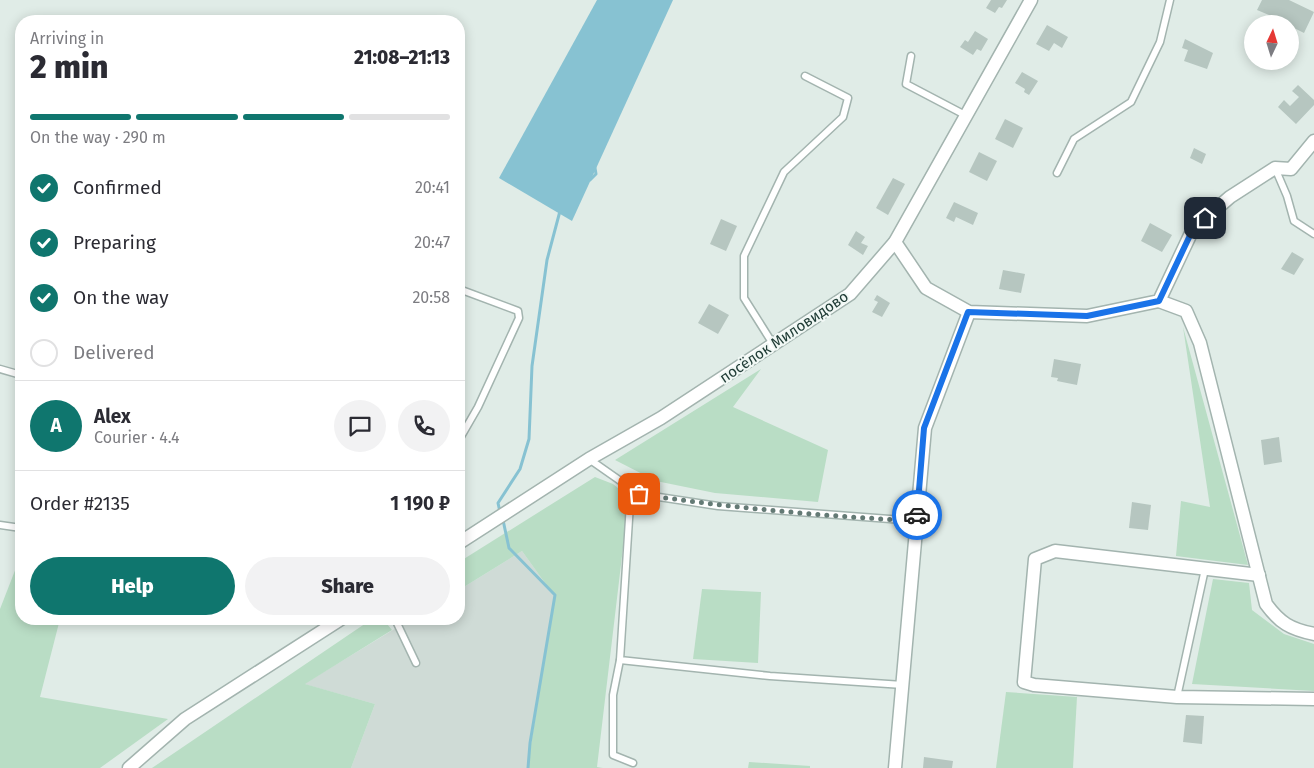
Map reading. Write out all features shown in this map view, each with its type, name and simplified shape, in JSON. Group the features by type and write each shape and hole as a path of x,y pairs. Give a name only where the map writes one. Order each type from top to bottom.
{"street":[{"name":"посёлок Миловидово","path":"465,539 589,459 661,418 850,294 895,242 1031,0"},
{"path":"1159,301 1193,229 1230,197 1275,168 1291,169 1314,142"},
{"path":"895,242 926,288 968,312 1087,316 1159,301 1186,311 1200,343 1266,604 1278,620 1298,630 1314,634"},
{"path":"895,768 924,428 968,312"},
{"path":"1258,575 1055,551 1045,553 1035,560 1024,682 1034,685 1177,697 1314,699"},
{"path":"130,768 184,719 332,625"}],"lane":[{"path":"1057,173 1074,139 1131,102 1160,42 1170,0"},
{"path":"911,56 906,84 967,116"},
{"path":"773,344 744,298 744,256 784,172 843,117 848,98 805,76"},
{"path":"1275,168 1287,196 1294,221 1314,234"},
{"path":"465,291 518,311 519,318 478,407 465,430"},
{"path":"0,369 15,373"},
{"path":"589,459 639,494 718,506 916,521"},
{"path":"631,488 620,660 613,695 613,756 633,763"},
{"path":"0,525 15,527"},
{"path":"1177,697 1205,569"},
{"path":"398,625 416,663"},
{"path":"620,660 770,676 903,685"}],"shaded area":[{"path":"522,551 555,597 527,768 351,768 375,704 304,684 401,625 465,625 465,586"}],"green space":[{"path":"1183,327 1248,565 1176,556 1181,501 1210,507"},
{"path":"761,369 733,407 828,450 818,502 715,493 656,481 615,460"},
{"path":"595,477 613,484 629,497 597,767 603,768 527,768 555,597 522,551 465,586 465,558"},
{"path":"15,570 15,625 58,625 40,697 168,719 100,768 0,768 0,609"},
{"path":"1213,579 1249,583 1252,610 1284,634 1314,644 1314,691 1192,684"},
{"path":"702,589 761,592 758,663 693,659"},
{"path":"363,625 388,625 392,630 305,684 375,704 351,768 152,768"},
{"path":"1006,692 1077,697 1073,768 996,768"},
{"path":"749,762 810,766 810,768 748,768"}],"water":[{"path":"597,0 673,0 572,221 499,178"}],"building":[{"path":"991,0 1007,0 1002,8 999,7 995,13 986,8"},
{"path":"1262,0 1289,0 1314,12 1304,33 1299,30 1299,15 1269,15 1257,10"},
{"path":"1047,25 1068,37 1062,48 1054,43 1049,51 1036,44"},
{"path":"975,31 988,39 981,51 977,49 973,55 960,47 965,40 968,42"},
{"path":"1185,39 1213,53 1207,69 1184,61 1188,50 1182,48"},
{"path":"1022,72 1038,81 1029,95 1024,92 1025,89 1015,83"},
{"path":"1298,85 1314,100 1314,105 1296,124 1278,107 1284,100 1290,106 1299,97 1292,91"},
{"path":"1005,119 1023,128 1013,148 995,139"},
{"path":"1194,148 1206,154 1202,164 1190,158"},
{"path":"979,152 997,161 987,181 969,172"},
{"path":"893,178 905,184 888,215 876,208"},
{"path":"954,202 978,213 973,225 956,217 954,222 946,218"},
{"path":"721,219 737,226 726,251 710,244"},
{"path":"1150,223 1172,235 1162,252 1141,241"},
{"path":"856,231 865,237 861,243 868,246 863,255 848,245"},
{"path":"1292,252 1304,259 1294,275 1281,269"},
{"path":"1003,270 1025,274 1021,293 999,289"},
{"path":"877,295 890,303 882,317 872,312 878,302 874,300"},
{"path":"709,304 729,315 718,334 698,323"},
{"path":"1054,359 1081,364 1077,385 1057,381 1058,378 1051,377"},
{"path":"1279,437 1282,462 1264,465 1261,440"},
{"path":"1132,502 1151,505 1148,530 1129,528"},
{"path":"1186,715 1204,716 1202,744 1183,742"},
{"path":"924,757 953,761 952,768 923,768"}],"waterway":[{"path":"590,180 596,174 595,168"},
{"path":"500,512 498,503 520,469 529,439 532,366 547,260 560,211"},
{"path":"503,520 509,548 555,595 530,743 528,768"}],"way so far":[{"path":"639,494 718,506 862,518 916,521 917,515"}],"route":[{"path":"917,515 924,428 968,312 1087,316 1159,301 1193,229 1205,218"}]}
